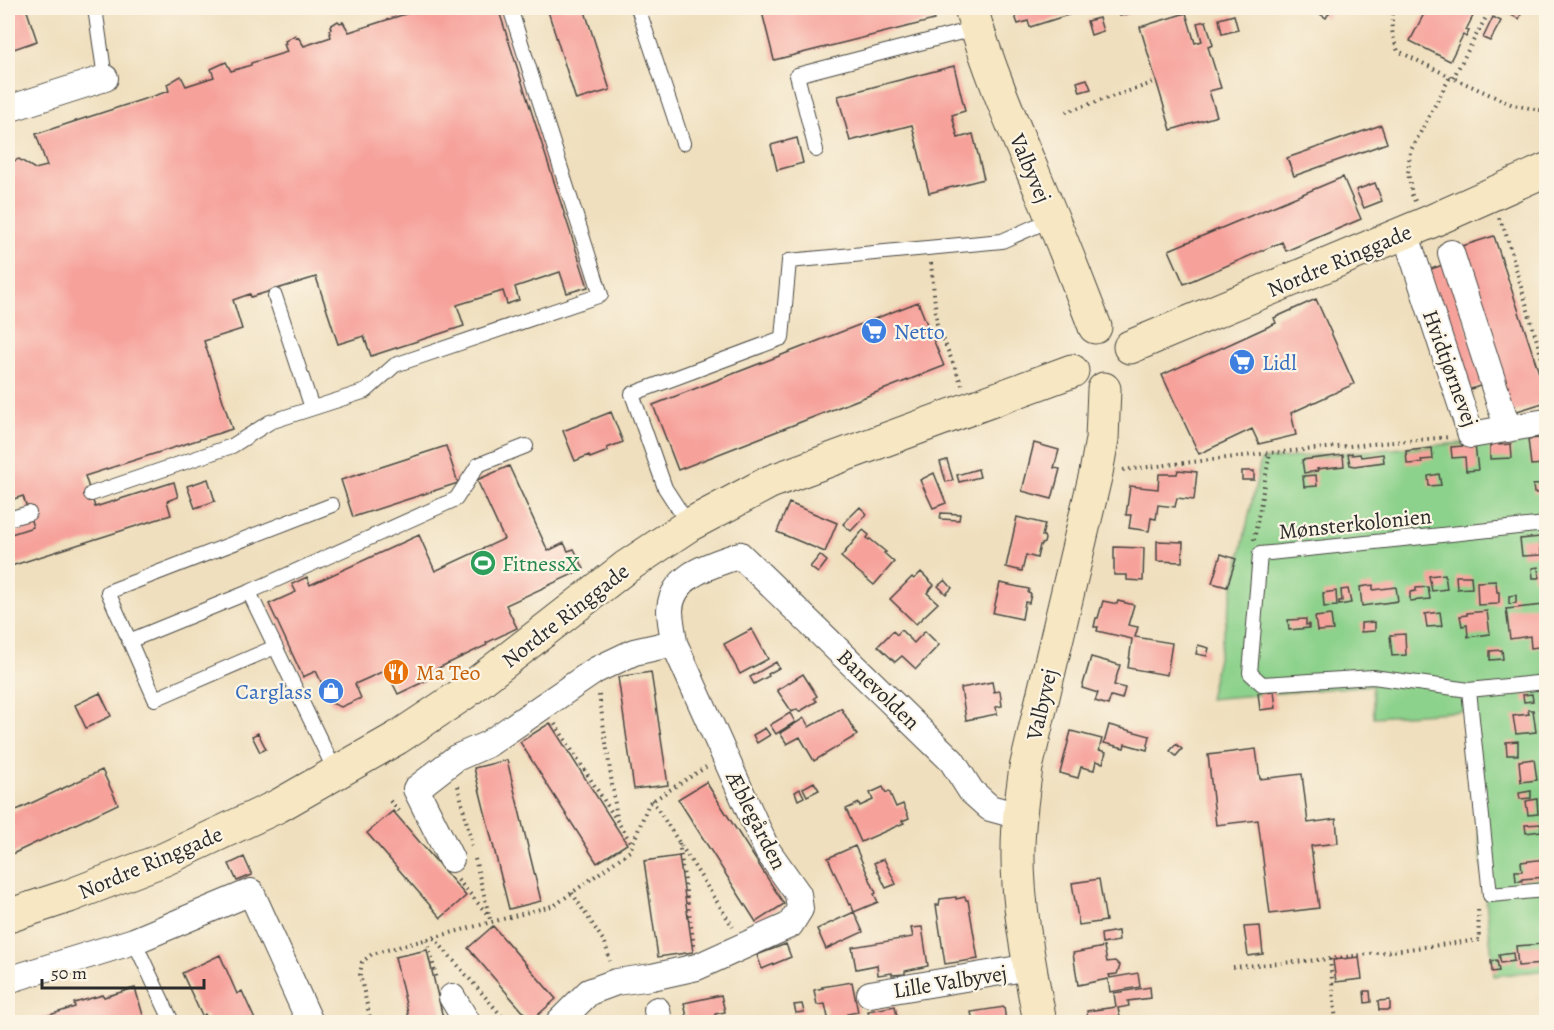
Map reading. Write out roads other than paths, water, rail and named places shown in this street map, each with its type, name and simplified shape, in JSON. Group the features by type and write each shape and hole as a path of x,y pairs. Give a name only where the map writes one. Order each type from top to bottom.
{"street":[{"name":"Valbyvej","path":"974,18 1007,111 1095,327"},
{"path":"8,109 105,78"},
{"name":"Nordre Ringgade","path":"1130,347 1415,228 1546,170"},
{"name":"Hvidtjørnevej","path":"1415,228 1471,435 1546,422"},
{"path":"1451,253 1508,429"},
{"path":"1095,327 1113,329 1124,336 1130,347 1132,361 1127,374 1117,384 1104,389 1085,385 1077,379 1069,362 1072,343 1086,330 1095,327"},
{"name":"Nordre Ringgade","path":"8,916 69,896 165,859 278,806 336,773 397,738 463,694 626,567 689,525 770,482 1072,371"},
{"name":"Valbyvej","path":"1040,1023 1020,897 1019,816 1026,768 1096,473 1102,439 1104,389"},
{"name":"Banevolden","path":"740,555 952,761 971,791 990,808 1019,816"},
{"name":"Æblegården","path":"559,1023 589,992 616,982 697,967 790,925 800,909 798,894 767,850 674,643 671,601 681,582 690,575 740,555"},
{"path":"451,859 416,789 456,758 488,744 596,670 634,652 674,643"},
{"path":"8,980 134,942 251,892 310,1023"},
{"name":"Lille Valbyvej","path":"870,994 1030,967"},
{"path":"452,997 467,1023"}],"lane":[{"path":"95,8 105,78"},
{"path":"91,494 232,446 270,422 366,391 395,365 602,295 510,8"},
{"path":"638,8 683,143"},
{"path":"816,150 797,75 974,18"},
{"path":"689,525 665,488 632,394 782,338 789,261 1002,241 1052,219"},
{"path":"275,296 312,408"},
{"path":"129,641 249,592 456,499 478,465 526,446"},
{"path":"275,647 155,699 108,592 332,505"},
{"path":"8,519 29,513"},
{"name":"Mønsterkolonien","path":"1546,524 1260,554 1250,673 1262,684 1373,677 1469,690 1546,682"},
{"path":"249,592 336,773"},
{"path":"1469,690 1490,895 1546,890"},
{"path":"134,942 172,1023"}],"place":[{"name":"Netto","path":"874,331"},
{"name":"Lidl","path":"1242,362"},
{"name":"FitnessX","path":"483,563"},
{"name":"Ma Teo","path":"396,672"},
{"name":"Carglass","path":"331,691"}]}
